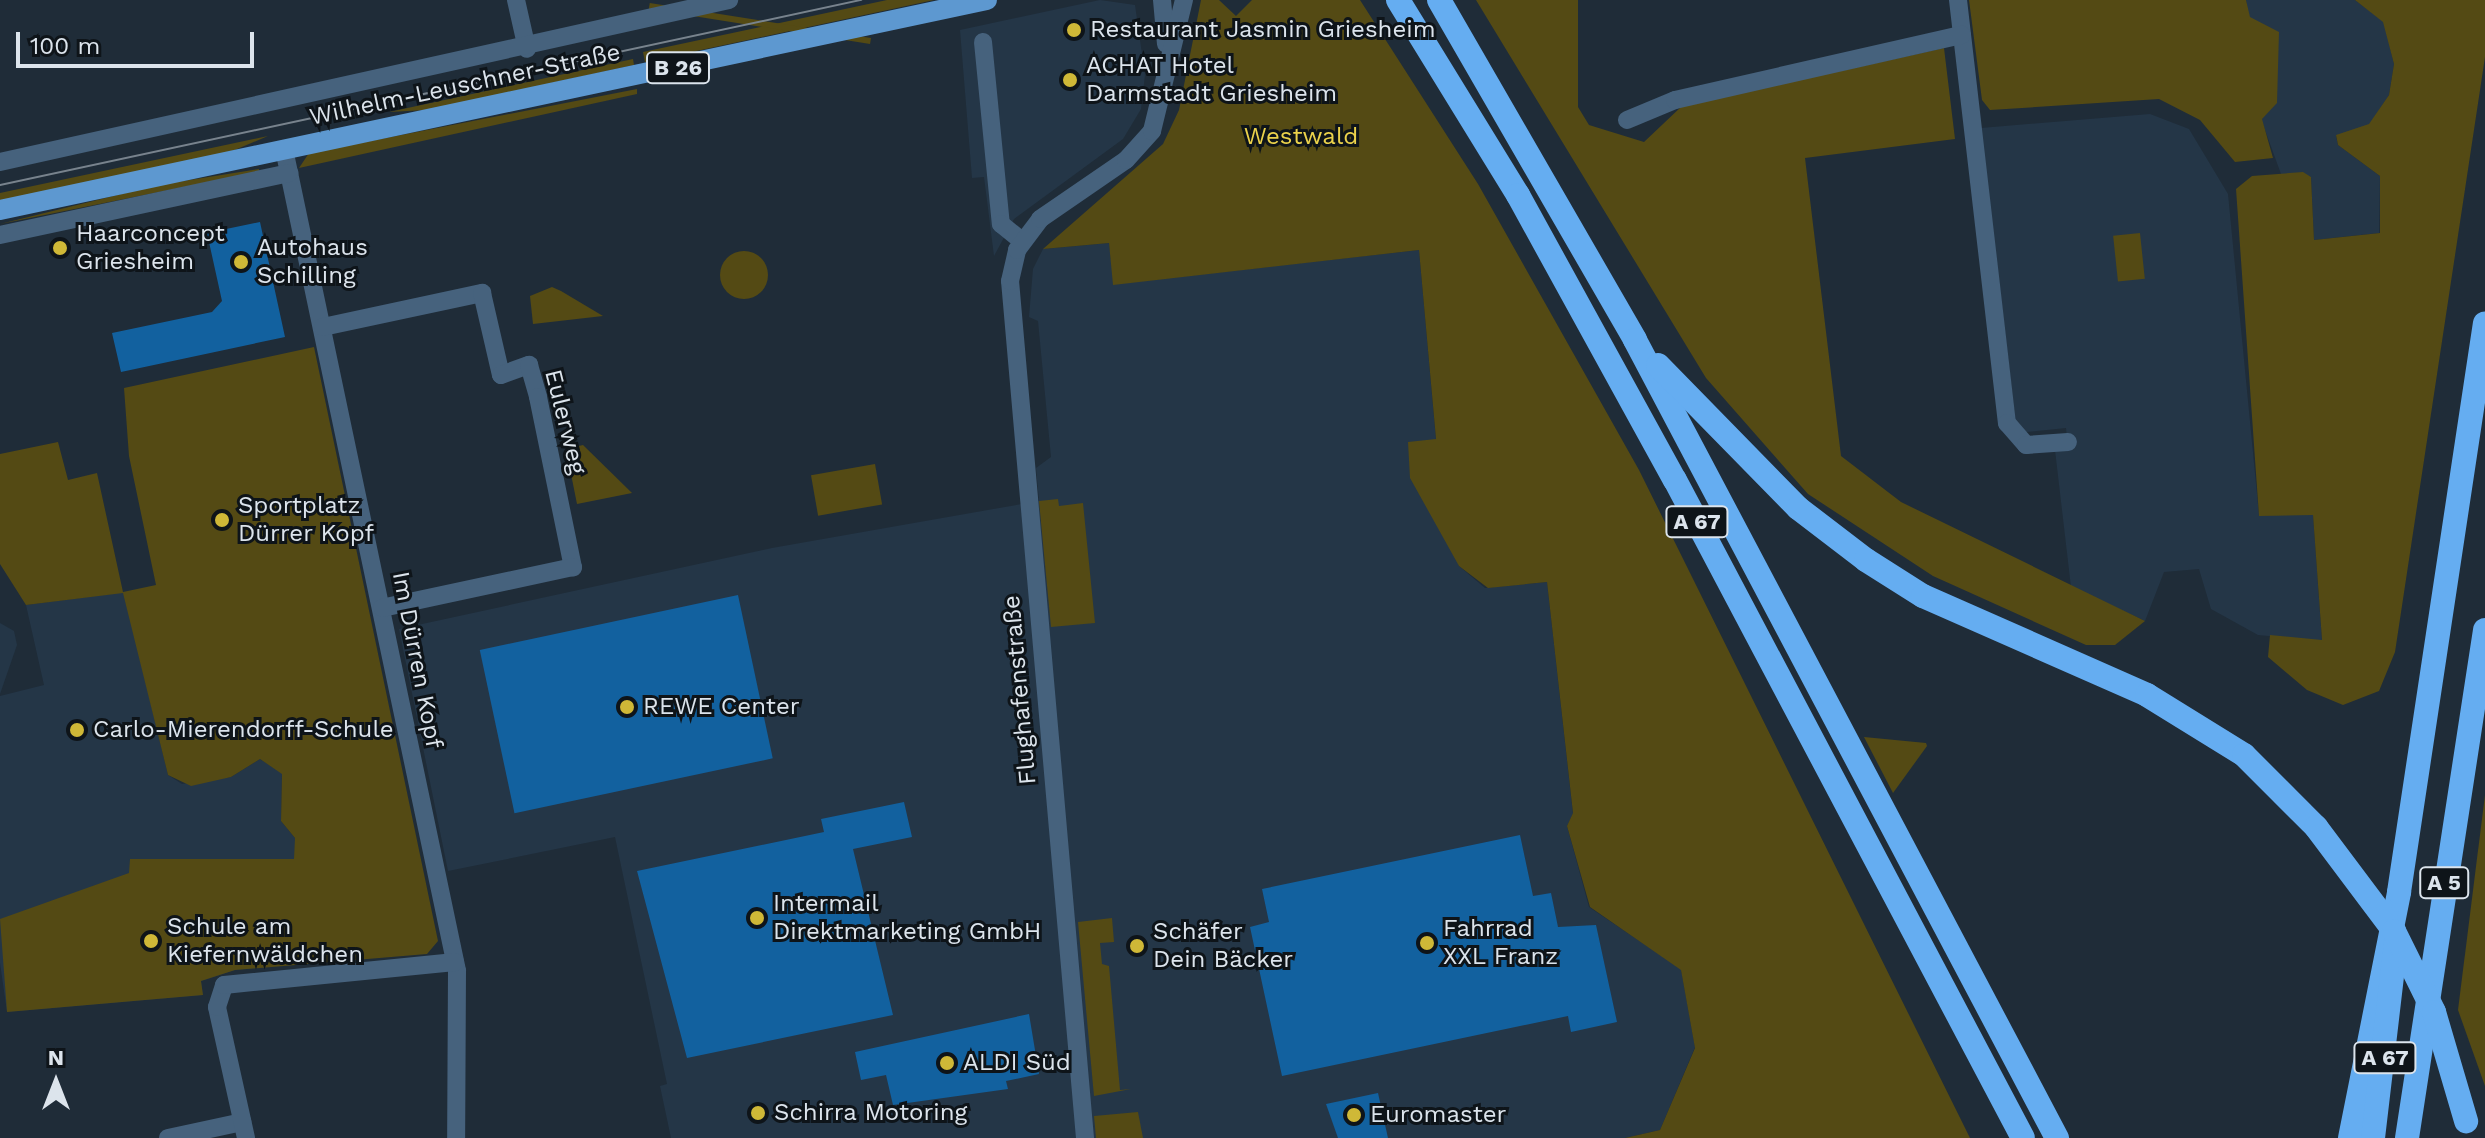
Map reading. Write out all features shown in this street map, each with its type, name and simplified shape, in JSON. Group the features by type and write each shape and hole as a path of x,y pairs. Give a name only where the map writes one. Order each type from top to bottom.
{"highway":[{"name":"A 67","path":"1398,0 1518,195 1660,453 1977,1054 2004,1138"},
{"name":"A 67","path":"1439,0 1635,340 2057,1138"},
{"name":"A 5","path":"2350,1138 2399,892 2485,323"},
{"name":"A 67","path":"1635,340 1798,508 1866,560 1923,596 2147,695 2244,755 2316,827 2394,931 2434,1012 2467,1130"},
{"name":"A 5","path":"2407,1138 2485,630"},
{"name":"A 67","path":"2373,1138 2399,892"},
{"path":"1977,1054 2023,1138"}],"main road":[{"name":"Wilhelm-Leuschner-Straße","path":"0,210 987,0"}],"street":[{"path":"516,0 527,49"},
{"path":"1162,0 1168,63"},
{"path":"983,42 1001,224 1022,241 1049,211 1137,151 1158,119 1184,0"},
{"path":"1958,0 2007,423 2026,445 2068,442"},
{"name":"Wilhelm-Leuschner-Straße","path":"0,162 527,49 729,2"},
{"path":"1627,120 1675,100 1962,35"},
{"name":"Im Dürren Kopf","path":"284,149 455,962 456,1138"},
{"path":"0,235 289,173"},
{"name":"Flughafenstraße","path":"1022,241 1009,304 1085,1138"},
{"name":"Eulerweg","path":"323,327 482,293 501,375 529,365 538,397 573,567 382,608"},
{"path":"168,1138 244,1130 217,1007 220,990 232,982 455,962"}],"shaded area":[{"path":"1100,0 1135,5 1145,75 1141,109 1123,139 1014,219 994,256 984,177 972,178 960,30"},
{"path":"2246,0 2355,0 2384,22 2394,64 2389,95 2369,125 2336,136 2338,145 2380,176 2379,233 2314,240 2311,177 2281,174 2261,119"},
{"path":"2150,114 2189,129 2228,194 2259,515 2313,514 2322,641 2258,635 2211,609 2199,569 2164,572 2145,621 2071,587 2055,450 2068,448 2066,428 2017,433 1981,128"},
{"path":"1109,243 1114,284 1419,250 1436,440 1459,566 1485,588 1547,582 1573,814 1567,826 1589,907 1681,969 1695,1047 1660,1130 1625,1138 671,1138 660,1086 667,1084 615,837 448,871 399,629 772,548 1039,501 1036,468 1051,457 1038,321 1029,317 1033,269 1043,249"},
{"path":"124,592 168,775 182,784 231,777 260,759 282,773 281,821 295,838 305,964 235,970 201,981 203,995 7,1012 0,963 0,696 44,685 26,605"},
{"path":"0,623 14,631 17,645 0,694"}],"green space":[{"path":"887,0 934,0 645,62 643,52"},
{"name":"Westwald","path":"1201,0 1219,0 1236,16 1252,0 1360,0 1478,184 1639,470 1970,1138 1625,1138 1660,1130 1695,1048 1681,970 1590,907 1567,826 1573,813 1547,582 1488,588 1459,566 1410,478 1408,442 1436,439 1419,250 1113,285 1109,243 1043,249 1163,144 1179,110"},
{"path":"1476,0 1578,0 1578,107 1589,125 1644,142 1682,106 1944,48 1955,139 1805,158 1841,456 1901,502 2145,621 2115,645 2086,645 1933,576 1808,494 1706,378"},
{"path":"1969,0 2246,0 2250,17 2279,32 2277,103 2262,119 2273,158 2235,162 2200,120 2159,99 1990,110 1982,100"},
{"path":"2355,0 2485,0 2485,57 2395,652 2379,691 2343,705 2307,690 2268,657 2270,635 2322,640 2313,515 2259,516 2236,189 2252,176 2303,172 2311,177 2314,240 2380,233 2380,176 2338,145 2336,135 2369,124 2389,95 2394,64 2383,22"},
{"path":"650,3 871,38 870,44 649,9"},
{"path":"633,59 634,65 427,110 389,112"},
{"path":"637,89 637,94 299,168 309,153"},
{"path":"268,136 230,152 0,202 0,193"},
{"path":"259,169 259,172 0,224 158,185"},
{"path":"2140,233 2145,279 2118,282 2113,236"},
{"path":"744,251 761,258 768,275 761,292 744,299 727,292 720,275 727,258"},
{"path":"552,287 603,316 533,324 530,296"},
{"path":"314,347 438,941 427,954 235,970 201,981 203,995 7,1012 0,919 129,873 130,859 294,859 295,838 281,821 282,774 260,759 231,777 191,786 168,775 123,593 26,605 0,564 0,454 58,442 68,480 97,473 123,592 156,585 129,456 124,388"},
{"path":"583,445 632,493 577,504 566,449"},
{"path":"875,464 882,504 818,516 811,475"},
{"path":"1058,499 1059,506 1083,503 1095,623 1051,627 1039,501"},
{"path":"1864,737 1926,743 1927,746 1893,793"},
{"path":"2485,795 2485,1086 2458,1010"},
{"path":"1112,918 1114,942 1100,943 1102,964 1109,966 1120,1090 1131,1089 1094,1096 1078,922"},
{"path":"1138,1112 1143,1138 1096,1138 1094,1116"}],"building":[{"path":"260,222 285,337 121,372 112,333 212,312 222,301 207,233"},
{"name":"REWE Center","path":"738,595 773,758 514,813 480,650"},
{"name":"Intermail Direktmarketing GmbH","path":"904,802 912,837 853,849 893,1015 687,1058 637,871 824,832 821,819"},
{"name":"Fahrrad XXL Franz","path":"1520,835 1533,896 1551,893 1558,927 1596,925 1617,1022 1571,1032 1568,1016 1282,1076 1250,927 1269,922 1262,889"},
{"name":"ALDI Süd","path":"1029,1014 1039,1074 1006,1081 1008,1089 893,1105 886,1075 861,1080 855,1052"},
{"name":"Euromaster","path":"1378,1093 1388,1138 1338,1138 1326,1104"}],"tram line":[{"path":"0,185 861,0"}],"place":[{"name":"Restaurant Jasmin Griesheim","path":"1074,30"},
{"name":"ACHAT Hotel Darmstadt Griesheim","path":"1070,80"},
{"name":"Haarconcept Griesheim","path":"60,248"},
{"name":"Autohaus Schilling","path":"241,262"},
{"name":"Sportplatz Dürrer Kopf","path":"222,520"},
{"name":"REWE Center","path":"627,707"},
{"name":"Carlo-Mierendorff-Schule","path":"77,730"},
{"name":"Intermail Direktmarketing GmbH","path":"757,918"},
{"name":"Schule am Kiefernwäldchen","path":"151,941"},
{"name":"Fahrrad XXL Franz","path":"1427,943"},
{"name":"Schäfer Dein Bäcker","path":"1137,946"},
{"name":"ALDI Süd","path":"947,1063"},
{"name":"Schirra Motoring","path":"758,1113"},
{"name":"Euromaster","path":"1354,1115"}]}
